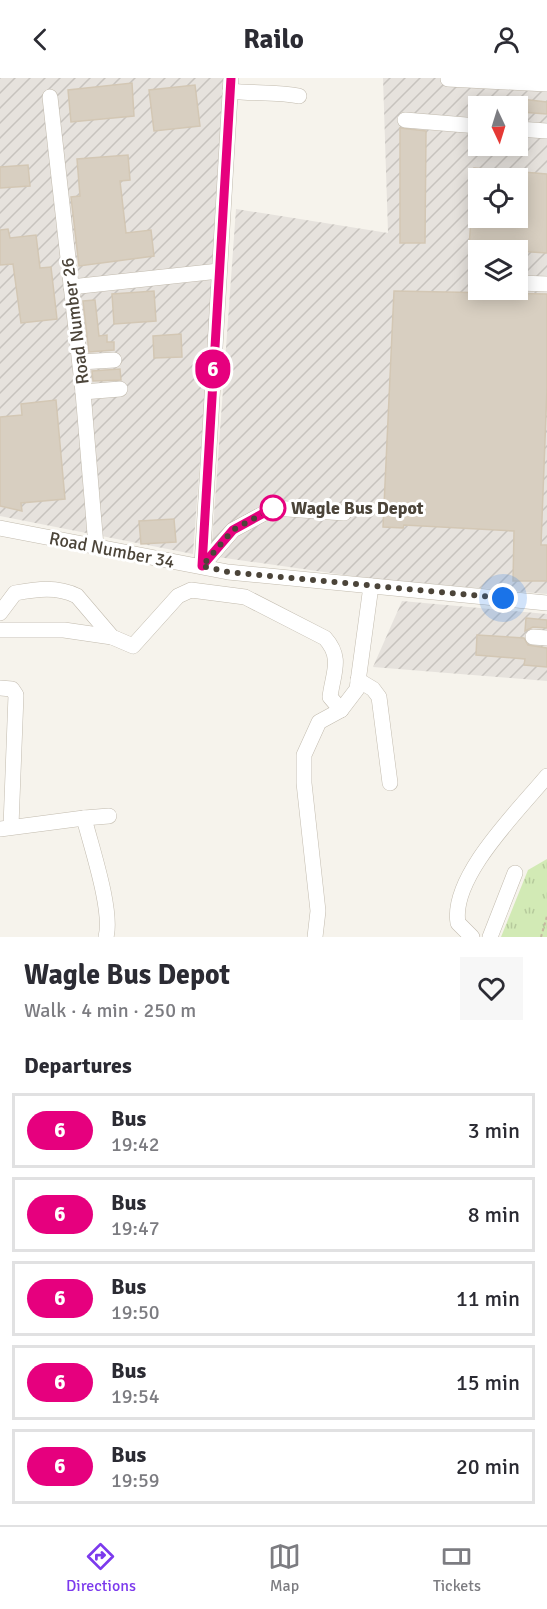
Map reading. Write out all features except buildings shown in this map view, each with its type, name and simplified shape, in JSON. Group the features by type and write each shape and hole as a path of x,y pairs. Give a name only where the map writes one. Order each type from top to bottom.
{"street":[{"path":"448,80 547,84"},
{"path":"202,566 230,85 260,94 283,92 299,96"},
{"name":"Road Number 26","path":"50,97 80,362 90,405 96,546"},
{"path":"405,120 468,125"},
{"path":"528,130 547,131"},
{"path":"71,287 219,271"},
{"path":"528,283 547,284"},
{"path":"80,362 114,360"},
{"path":"90,405 120,389"},
{"path":"202,566 233,530 273,508 344,513"},
{"name":"Road Number 34","path":"0,528 202,566 371,586 547,603"},
{"path":"315,937 318,910 304,783 304,755 319,722 341,710 357,689 371,586"},
{"path":"0,612 15,593 36,589 69,592 77,596 112,637"},
{"path":"0,630 64,630 112,637 133,646 178,596 191,590 245,597 325,638 332,646 336,655 336,666 330,697 341,710"},
{"path":"358,680 373,689 380,697 390,783"},
{"path":"0,688 12,689 16,695 6,827 110,816"},
{"path":"471,937 458,923 457,908 462,892 476,865 510,816 547,776"},
{"path":"84,818 102,892 106,914 106,937"},
{"path":"490,937 515,873"}],"path":[{"path":"541,937 547,916"}],"shaded area":[{"path":"0,78 229,78 193,554 0,516"},
{"path":"383,78 547,78 547,594 373,579 211,556 236,209 388,233"},
{"path":"402,601 547,614 547,681 373,667"}],"green space":[{"path":"547,859 547,937 501,937 528,870"}],"bus line":[{"name":"6","path":"231,78 202,566 233,530 273,508"}],"place":[{"name":"Wagle Bus Depot","path":"273,508"}],"route":[{"path":"273,508 233,530 202,566 228,572 503,598"}]}
